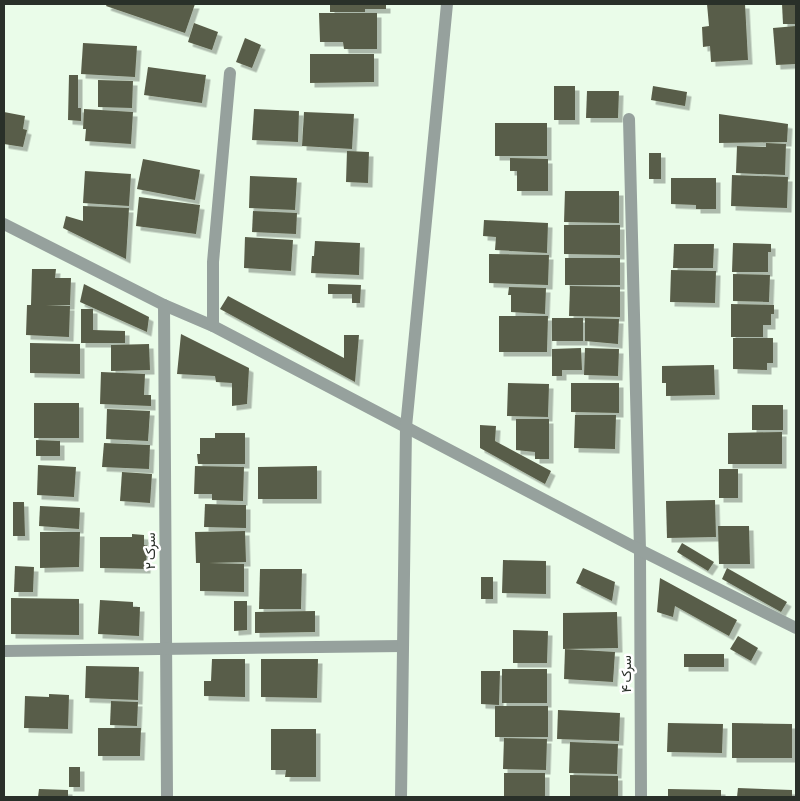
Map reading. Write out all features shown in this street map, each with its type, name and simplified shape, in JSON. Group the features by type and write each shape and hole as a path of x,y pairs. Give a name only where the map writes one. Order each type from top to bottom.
{"street":[{"path":"401,797 406,428 447,4"},
{"path":"212,326 213,262 230,73"},
{"name":"سرک ۴","path":"629,119 640,550 641,797"},
{"path":"4,224 164,305 212,326 640,550 796,628"},
{"name":"سرک ۲","path":"164,305 167,797"},
{"path":"4,651 403,646"}],"building":[{"path":"107,4 195,4 185,33 106,6"},
{"path":"330,4 386,4 386,9 365,9 365,12 330,12"},
{"path":"707,4 745,4 748,60 711,62 710,46 703,47 702,27 709,26"},
{"path":"782,4 796,4 796,24 783,24"},
{"path":"319,13 377,13 377,49 344,49 343,42 320,42"},
{"path":"194,23 218,32 212,50 188,42"},
{"path":"796,26 796,64 776,65 773,28"},
{"path":"245,38 261,45 252,68 236,62"},
{"path":"83,43 137,46 135,77 81,74"},
{"path":"310,54 374,54 374,82 310,83"},
{"path":"148,67 206,75 202,103 144,95"},
{"path":"69,75 78,75 78,108 81,108 81,121 68,120"},
{"path":"98,80 133,81 132,108 98,107"},
{"path":"554,86 575,86 575,120 554,120"},
{"path":"653,86 687,92 685,106 651,100"},
{"path":"587,91 619,91 618,118 586,118"},
{"path":"84,109 133,112 131,144 85,141 86,129 83,129"},
{"path":"254,109 299,111 298,142 252,140"},
{"path":"4,112 25,116 23,129 27,130 23,147 4,144"},
{"path":"304,112 354,114 352,149 302,146"},
{"path":"719,114 788,124 787,142 719,143"},
{"path":"495,123 547,123 547,156 495,156"},
{"path":"766,143 786,144 785,175 736,173 737,146 766,147"},
{"path":"347,151 369,152 368,183 346,182"},
{"path":"649,153 661,153 661,179 649,179"},
{"path":"510,158 548,159 548,191 517,191 517,171 510,171"},
{"path":"143,159 200,170 195,200 137,189"},
{"path":"85,171 131,174 129,206 83,203"},
{"path":"732,175 788,177 787,208 731,206"},
{"path":"250,176 297,178 295,210 249,208"},
{"path":"671,178 716,178 716,209 696,209 696,205 671,204"},
{"path":"565,191 619,191 619,223 564,222"},
{"path":"139,197 200,205 196,234 136,226"},
{"path":"83,206 129,208 126,259 63,228 66,216 83,221"},
{"path":"253,211 297,213 296,234 252,232"},
{"path":"484,220 548,223 547,253 495,250 496,237 483,236"},
{"path":"564,225 620,225 620,255 564,254"},
{"path":"245,237 293,240 291,271 244,268"},
{"path":"315,241 360,243 359,275 311,273"},
{"path":"733,243 771,244 771,252 768,252 768,272 732,272"},
{"path":"674,244 714,244 713,268 673,268"},
{"path":"489,254 549,255 548,285 489,283"},
{"path":"565,258 620,258 620,285 565,285"},
{"path":"32,269 56,269 55,278 71,278 70,305 46,305 70,306 69,337 26,335 27,305 31,305"},
{"path":"671,270 716,271 715,303 670,302"},
{"path":"733,274 770,275 769,302 733,301"},
{"path":"84,284 149,317 147,332 80,302"},
{"path":"328,284 361,285 360,303 352,303 352,294 328,294"},
{"path":"570,286 620,287 620,317 569,316"},
{"path":"509,287 546,288 545,314 511,312 511,295 508,295"},
{"path":"228,296 344,358 344,335 359,335 355,382 220,309"},
{"path":"731,304 774,305 774,314 771,314 771,325 763,325 763,337 731,337"},
{"path":"81,309 93,309 93,330 125,331 125,343 81,343"},
{"path":"499,316 548,316 547,352 499,352"},
{"path":"552,318 583,318 583,341 552,341"},
{"path":"585,318 619,319 618,344 585,341"},
{"path":"181,334 249,368 247,404 232,406 232,383 216,382 215,376 177,374"},
{"path":"733,338 773,338 773,363 767,363 767,370 733,369"},
{"path":"30,343 80,344 80,374 30,373"},
{"path":"149,344 150,370 111,371 111,345"},
{"path":"581,348 582,370 562,370 562,376 552,376 552,349"},
{"path":"585,348 619,349 618,376 584,375"},
{"path":"714,365 715,395 666,396 666,383 662,383 662,366"},
{"path":"101,372 145,374 144,395 151,395 151,406 100,404"},
{"path":"508,383 549,384 548,417 507,416"},
{"path":"571,383 619,383 619,413 571,412"},
{"path":"34,403 79,403 79,438 34,438"},
{"path":"752,405 783,405 783,430 752,430"},
{"path":"107,409 150,411 148,441 106,439"},
{"path":"575,415 616,415 615,449 574,448"},
{"path":"516,419 549,419 549,459 535,459 535,452 516,450"},
{"path":"480,425 496,426 495,441 551,471 545,484 480,448"},
{"path":"782,432 782,464 728,464 728,433"},
{"path":"215,433 245,433 245,464 198,464 197,454 200,454 200,438 215,438"},
{"path":"36,440 60,441 60,456 36,456"},
{"path":"104,443 150,445 149,469 102,467"},
{"path":"38,465 76,467 74,497 37,495"},
{"path":"195,466 244,467 243,501 212,500 212,494 194,494"},
{"path":"317,466 317,499 258,499 258,467"},
{"path":"719,469 738,469 738,498 719,498"},
{"path":"122,472 152,474 150,503 120,501"},
{"path":"715,500 716,537 667,538 666,501"},
{"path":"13,502 24,502 25,536 13,536"},
{"path":"205,504 246,505 246,528 204,527"},
{"path":"40,506 80,508 79,529 39,526"},
{"path":"718,526 749,526 750,564 719,564"},
{"path":"245,531 246,562 209,563 244,564 244,592 200,591 200,563 196,563 195,532"},
{"path":"40,532 80,532 79,567 40,568"},
{"path":"132,534 144,535 144,545 147,545 146,569 100,568 100,537 132,537"},
{"path":"682,543 714,562 708,571 677,552"},
{"path":"503,560 546,561 546,594 502,593"},
{"path":"15,566 34,567 33,592 14,592"},
{"path":"583,568 615,582 612,601 576,583"},
{"path":"727,568 787,602 781,612 722,579"},
{"path":"260,569 302,569 301,609 259,609"},
{"path":"481,577 493,577 493,599 481,599"},
{"path":"660,578 737,620 729,636 675,606 673,617 657,612"},
{"path":"11,598 79,599 79,635 11,634"},
{"path":"100,600 133,602 133,607 140,607 139,636 98,634"},
{"path":"234,601 247,601 247,630 234,631"},
{"path":"315,611 315,632 255,633 255,612"},
{"path":"617,612 618,648 563,649 563,613"},
{"path":"513,630 548,631 547,663 513,663"},
{"path":"738,636 758,648 751,661 730,649"},
{"path":"565,649 615,652 613,682 564,679"},
{"path":"684,654 724,654 724,667 684,667"},
{"path":"212,659 245,659 245,697 204,696 204,681 211,681"},
{"path":"261,659 318,659 317,698 261,697"},
{"path":"86,666 139,667 138,700 85,698"},
{"path":"502,669 547,669 547,703 502,703"},
{"path":"481,671 500,671 499,705 481,704"},
{"path":"49,694 69,695 68,729 24,728 25,696 49,697"},
{"path":"111,701 138,702 137,726 110,725"},
{"path":"495,706 548,706 548,737 495,737"},
{"path":"558,710 620,713 619,741 557,739"},
{"path":"668,723 723,724 722,753 667,752"},
{"path":"732,723 792,724 792,758 732,758"},
{"path":"98,728 141,728 140,756 98,756"},
{"path":"271,729 316,729 316,777 285,777 286,770 271,770"},
{"path":"504,738 547,739 546,770 503,769"},
{"path":"570,742 618,744 617,774 569,773"},
{"path":"69,767 80,767 80,787 69,787"},
{"path":"504,773 545,773 545,797 504,797"},
{"path":"570,775 618,776 618,797 570,797"},
{"path":"738,788 792,790 792,797 737,797"},
{"path":"39,789 68,790 68,797 38,797"},
{"path":"668,789 721,790 721,797 668,797"}]}
